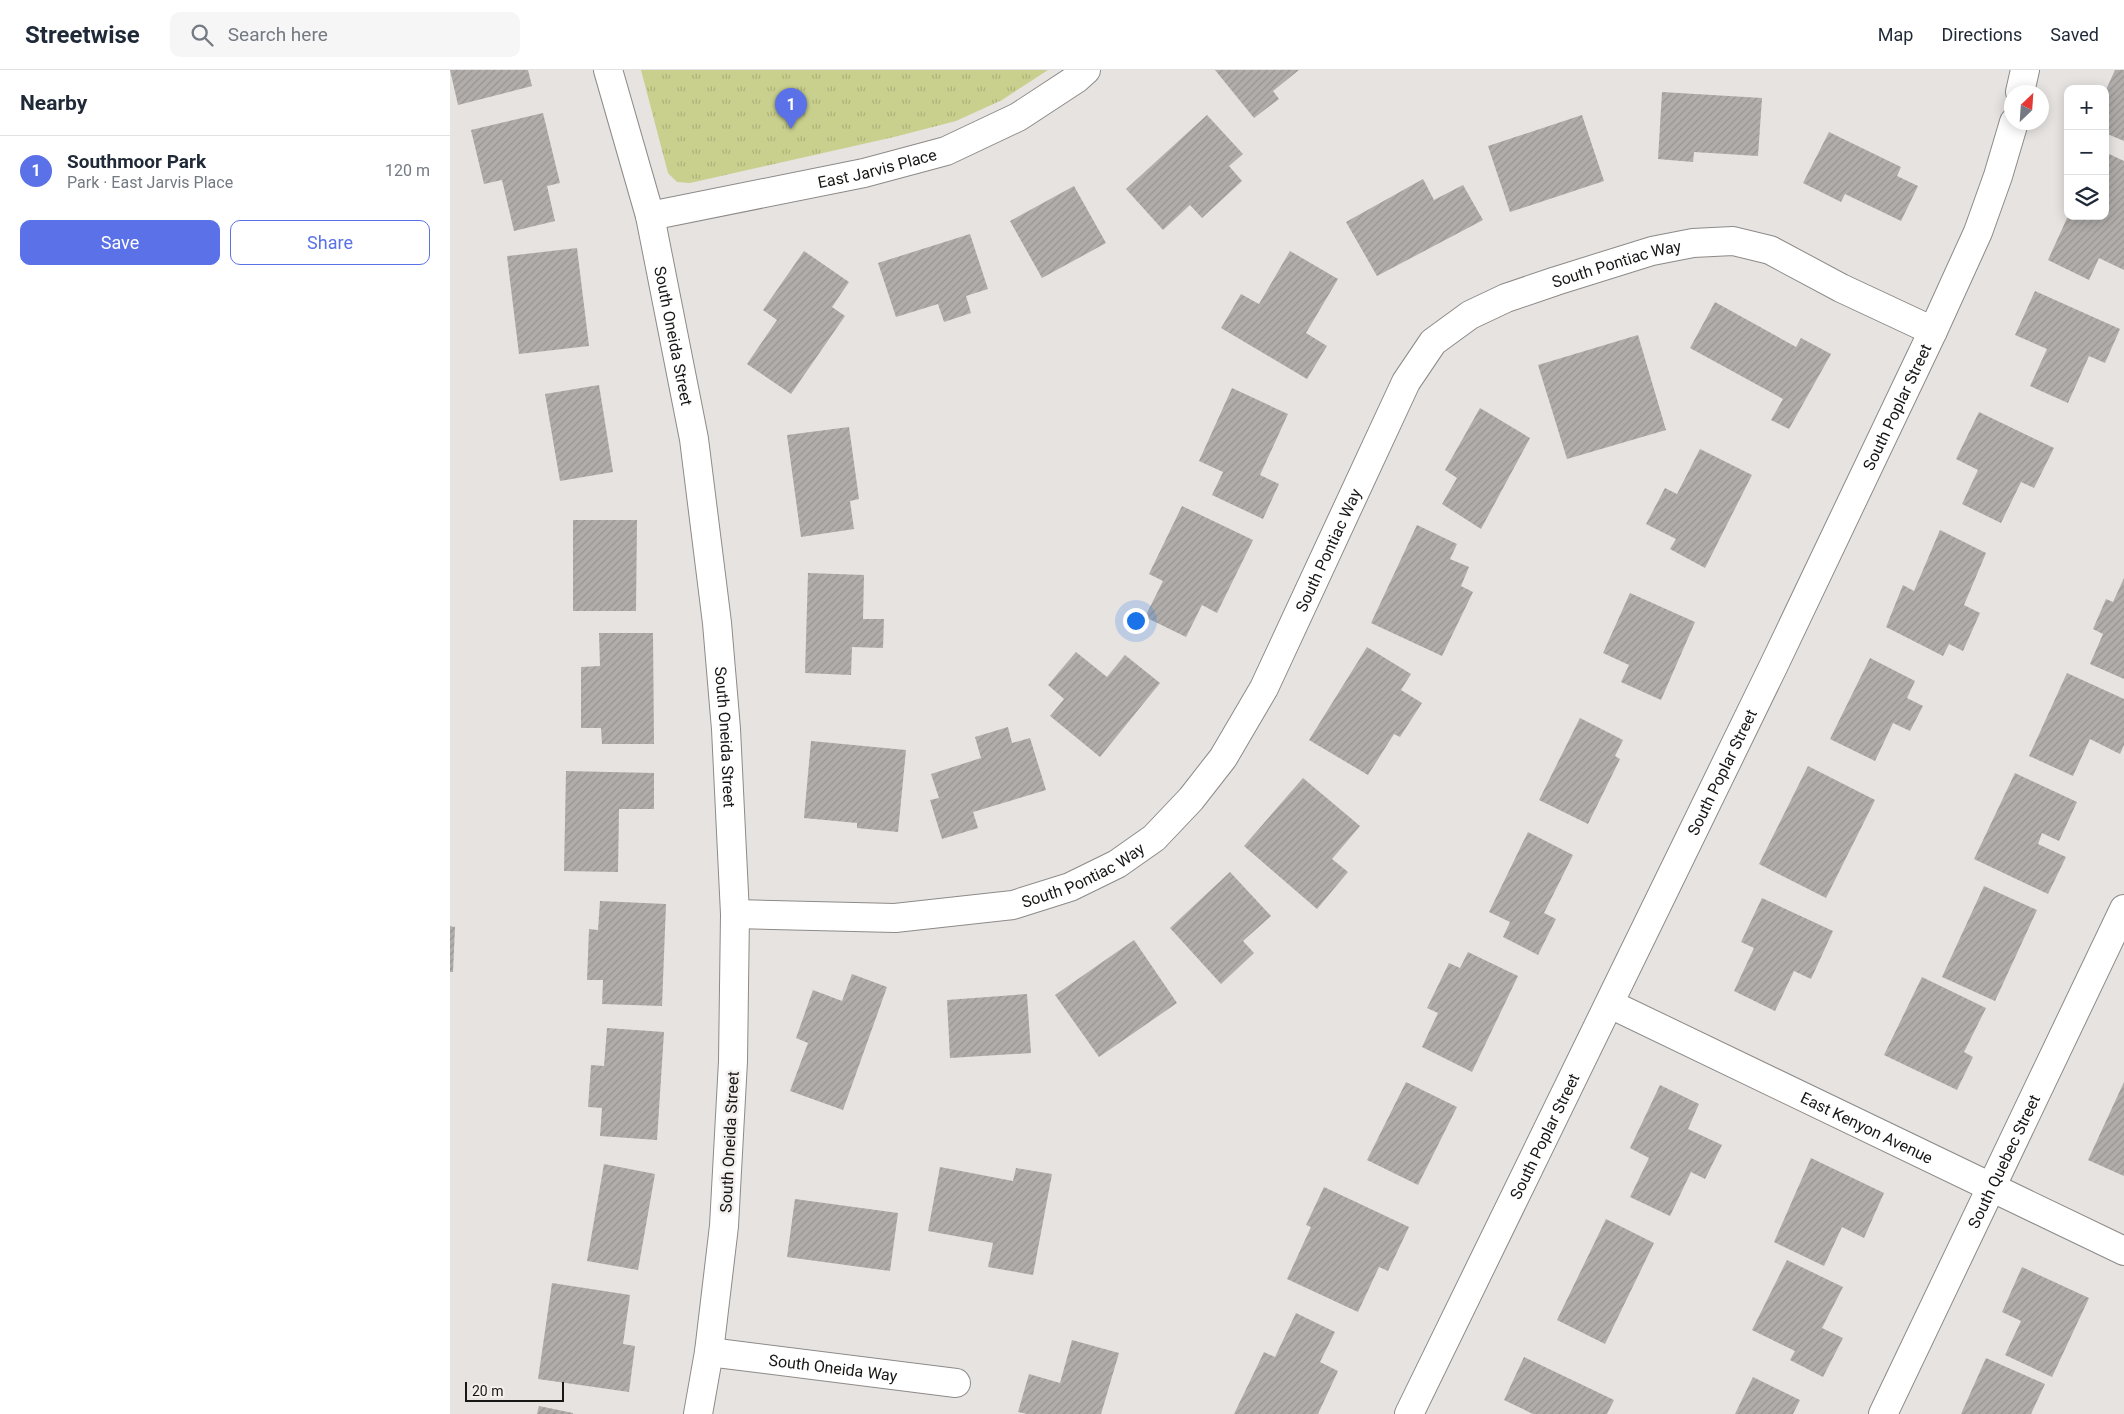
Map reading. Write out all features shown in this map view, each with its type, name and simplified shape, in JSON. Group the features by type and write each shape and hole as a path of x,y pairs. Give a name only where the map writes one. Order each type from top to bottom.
{"street":[{"name":"South Oneida Street","path":"608,70 650,216 694,439 716,613 726,729 735,914 733,1061 724,1226 709,1352 698,1414"},
{"name":"East Jarvis Place","path":"650,216 864,173 946,151 1018,117 1076,79 1086,70"},
{"path":"2022,85 2025,70"},
{"name":"South Poplar Street","path":"1409,1414 1610,1004 1933,331 1978,232 2012,130"},
{"name":"South Pontiac Way","path":"735,914 895,918 1014,905 1070,887 1117,864 1154,838 1191,799 1223,758 1264,688 1406,382 1433,342 1470,315 1506,298 1652,252 1693,242 1733,241 1770,250 1841,288 1933,331"},
{"name":"South Quebec Street","path":"1883,1414 1993,1187 2124,909"},
{"name":"East Kenyon Avenue","path":"1610,1004 2124,1251"},
{"name":"South Oneida Way","path":"709,1352 956,1383"}],"green space":[{"path":"641,70 1048,70 1002,100 956,121 894,137 690,183 677,182 668,173"}],"building":[{"path":"450,70 528,70 532,86 458,105"},
{"path":"1215,70 1299,70 1273,91 1279,99 1254,118"},
{"path":"2115,70 2124,70 2124,141 2109,135 2108,85"},
{"path":"1662,92 1762,98 1758,156 1694,152 1693,162 1658,159"},
{"path":"543,113 560,183 547,186 555,221 514,231 502,180 484,184 471,130"},
{"path":"1207,115 1243,154 1229,166 1242,181 1202,218 1190,205 1163,230 1126,189"},
{"path":"1582,115 1604,181 1510,212 1488,146"},
{"path":"1829,132 1901,167 1897,176 1918,186 1901,221 1845,194 1841,202 1803,183"},
{"path":"2109,154 2124,161 2124,270 2099,258 2089,280 2048,260 2066,220 2109,220"},
{"path":"1423,179 1434,200 1463,185 1483,220 1377,276 1346,222"},
{"path":"1074,186 1106,243 1042,278 1010,221"},
{"path":"970,234 988,289 966,296 971,313 944,322 938,304 896,317 878,263"},
{"path":"577,248 589,346 519,354 507,256"},
{"path":"804,251 849,282 832,307 845,316 791,394 747,364 777,320 763,310"},
{"path":"1290,251 1338,279 1306,333 1327,346 1307,379 1221,328 1241,294 1259,304"},
{"path":"2035,291 2120,329 2105,363 2089,356 2068,403 2030,386 2047,349 2015,335"},
{"path":"1715,302 1796,347 1801,338 1831,354 1789,429 1771,420 1783,399 1690,348"},
{"path":"1638,335 1666,430 1567,459 1538,365"},
{"path":"599,385 613,472 560,481 545,394"},
{"path":"1232,388 1288,414 1260,475 1279,484 1263,519 1212,495 1223,472 1199,461"},
{"path":"1480,408 1530,438 1481,529 1442,504 1457,478 1445,470"},
{"path":"1979,412 2054,448 2034,488 2021,482 2001,523 1962,504 1978,470 1956,459"},
{"path":"849,427 859,499 850,501 854,529 801,537 787,435"},
{"path":"1700,449 1752,475 1705,568 1670,549 1676,539 1646,524 1665,488 1677,494"},
{"path":"1182,506 1253,540 1217,613 1202,605 1186,637 1145,617 1163,581 1149,574"},
{"path":"573,520 637,520 636,611 573,611"},
{"path":"1417,525 1457,544 1450,559 1469,567 1461,586 1473,592 1442,656 1371,623"},
{"path":"1940,530 1986,553 1964,605 1980,613 1963,651 1949,644 1943,656 1886,627 1903,585 1914,591"},
{"path":"808,573 864,575 863,619 884,619 883,648 852,647 851,675 805,673"},
{"path":"2124,578 2124,679 2090,664 2103,634 2093,629 2106,599 2113,602"},
{"path":"1630,593 1695,622 1661,700 1621,682 1629,665 1603,653"},
{"path":"599,633 653,633 654,744 602,744 601,728 581,728 581,667 600,666"},
{"path":"1367,647 1411,674 1401,690 1422,703 1400,737 1394,734 1368,775 1309,740"},
{"path":"1076,652 1107,677 1125,655 1160,683 1100,757 1050,716 1064,699 1048,685"},
{"path":"1870,658 1915,681 1907,698 1923,706 1910,731 1893,723 1875,761 1830,739"},
{"path":"2067,673 2124,699 2124,745 2120,754 2090,739 2073,776 2029,756"},
{"path":"1580,718 1623,740 1615,756 1620,759 1588,824 1539,800"},
{"path":"1008,727 1012,743 1030,738 1046,790 973,812 978,828 942,839 930,800 939,798 931,774 981,758 975,737"},
{"path":"811,741 906,750 898,832 857,828 857,823 804,818"},
{"path":"1808,766 1875,800 1826,898 1759,864"},
{"path":"566,771 654,773 654,809 619,809 618,872 564,871"},
{"path":"2015,773 2077,802 2059,841 2042,833 2038,844 2066,857 2048,894 1974,859"},
{"path":"1303,778 1360,826 1332,859 1348,872 1317,909 1244,846"},
{"path":"1528,832 1573,855 1544,913 1556,919 1538,955 1503,937 1510,922 1489,912"},
{"path":"1230,872 1271,916 1243,941 1254,953 1221,984 1170,928"},
{"path":"1984,886 2037,910 1995,1001 1942,977"},
{"path":"1762,898 1833,931 1811,979 1794,971 1775,1011 1734,991 1754,948 1741,942"},
{"path":"600,901 666,904 662,1006 602,1004 603,980 587,980 589,929 598,930"},
{"path":"450,926 455,927 453,972 450,972"},
{"path":"1134,940 1177,1003 1099,1057 1055,995"},
{"path":"1468,952 1518,976 1472,1072 1422,1047 1438,1013 1427,1008 1449,963 1460,968"},
{"path":"852,974 887,987 843,1110 790,1091 808,1043 796,1038 813,990 842,1001"},
{"path":"1922,977 1986,1008 1964,1052 1973,1057 1957,1090 1884,1055"},
{"path":"1027,994 1031,1053 950,1058 947,1000"},
{"path":"607,1028 664,1032 657,1140 600,1136 602,1108 588,1107 591,1065 604,1066"},
{"path":"1406,1082 1457,1107 1418,1185 1367,1160"},
{"path":"2124,1082 2124,1176 2088,1160"},
{"path":"1660,1085 1699,1104 1688,1129 1722,1145 1705,1179 1691,1172 1670,1216 1630,1197 1649,1158 1630,1148"},
{"path":"1811,1158 1884,1193 1864,1238 1842,1227 1824,1266 1774,1242"},
{"path":"604,1164 655,1174 638,1270 587,1261"},
{"path":"940,1167 1013,1181 1016,1168 1052,1174 1033,1275 988,1267 993,1243 928,1231"},
{"path":"1324,1187 1409,1227 1388,1271 1379,1267 1358,1312 1287,1279 1311,1227 1306,1225"},
{"path":"795,1199 898,1213 890,1271 787,1257"},
{"path":"1606,1219 1654,1243 1605,1344 1557,1320"},
{"path":"1787,1260 1843,1287 1822,1328 1843,1338 1823,1377 1790,1360 1795,1351 1752,1330"},
{"path":"2022,1267 2089,1298 2052,1377 2005,1355 2021,1321 2002,1312"},
{"path":"552,1283 630,1295 623,1344 635,1346 629,1392 538,1379"},
{"path":"1296,1313 1335,1332 1320,1362 1338,1371 1318,1414 1234,1414 1264,1352 1275,1357"},
{"path":"1072,1340 1119,1353 1101,1414 1027,1414 1018,1412 1029,1374 1060,1383"},
{"path":"1524,1357 1614,1400 1607,1414 1533,1414 1504,1400"},
{"path":"1986,1358 2045,1384 2031,1414 1961,1414"},
{"path":"1753,1377 1800,1400 1793,1414 1735,1414"},
{"path":"539,1406 573,1413 573,1414 537,1414"}],"place":[{"name":"Southmoor Park","path":"791,129"}]}
